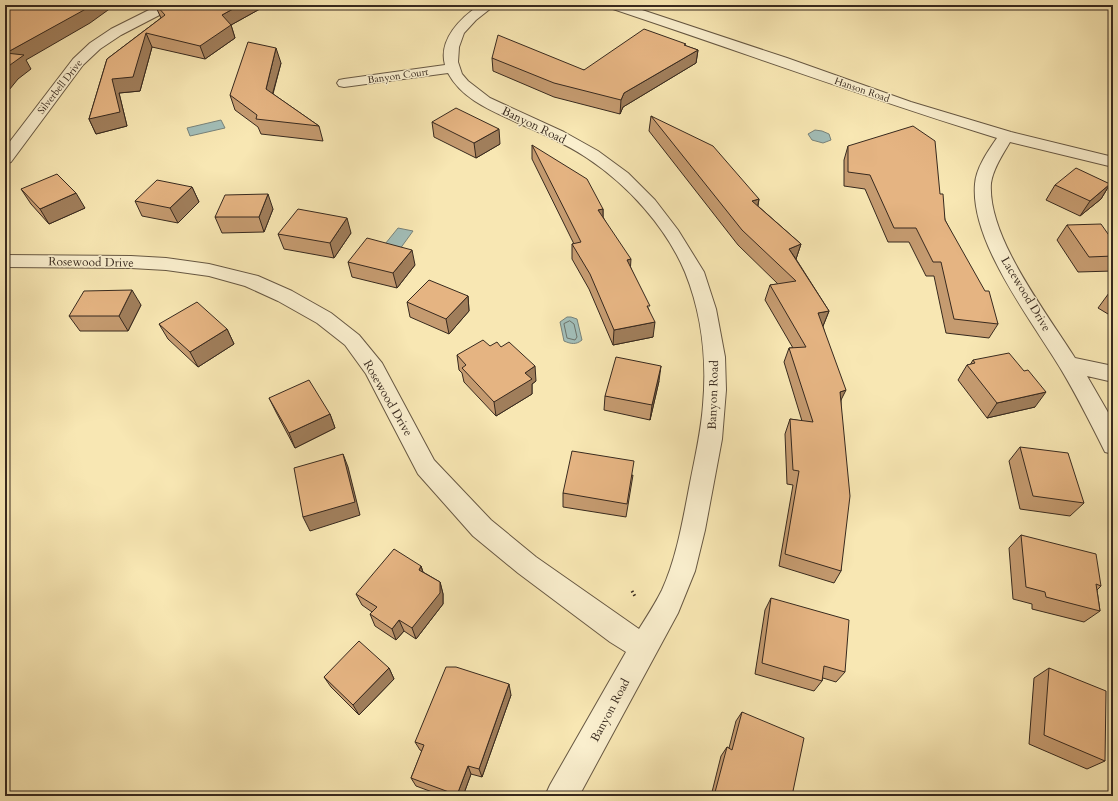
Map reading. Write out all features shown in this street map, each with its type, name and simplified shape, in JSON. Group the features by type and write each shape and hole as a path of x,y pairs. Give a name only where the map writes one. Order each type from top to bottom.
{"street":[{"name":"Silverbell Drive","path":"5,159 78,62 95,46 122,29 169,5"},
{"path":"452,68 451,54 454,40 461,26 472,15 489,5"},
{"name":"Hanson Road","path":"614,5 782,61 906,105 1006,136 1113,162"},
{"name":"Banyon Court","path":"344,83 452,68"},
{"name":"Banyon Road","path":"452,68 469,91 487,103 555,134 593,154 622,176 649,205 672,235 692,268 707,313 716,366 713,423 692,537 672,597 585,757 561,796"},
{"name":"Lacewood Drive","path":"1006,136 994,156 984,183 985,208 994,239 1016,280 1069,364 1113,444"},
{"name":"Rosewood Drive","path":"5,261 131,262 166,264 209,270 251,281 286,296 324,318 352,340 374,369 426,466 482,528 545,579 620,633 644,647"},
{"path":"1069,364 1113,374"}],"path":[{"path":"632,591 636,598"}],"water":[{"path":"221,120 225,128 190,136 187,128"},
{"path":"815,130 829,134 831,140 823,143 812,140 808,134"},
{"path":"398,228 413,231 397,253 381,249"},
{"path":"567,317 577,319 582,340 578,343 564,341 560,322"}],"building":[{"path":"5,5 91,5 6,53 24,55 10,65 5,71"},
{"path":"156,5 240,5 222,15 231,25 200,46 146,33 133,77 112,79 120,112 89,119 107,59 165,15"},
{"path":"644,29 686,44 684,45 698,50 624,93 621,100 554,83 492,58 498,35 584,70"},
{"path":"248,42 276,48 266,89 319,126 256,119 257,115 230,95"},
{"path":"456,108 499,129 474,143 432,122"},
{"path":"651,116 713,146 759,199 752,201 801,244 789,249 829,311 818,313 846,390 840,392 850,496 841,571 785,554 799,471 793,470 790,419 813,422 789,348 806,347 770,285 796,281 742,230"},
{"path":"913,126 935,141 940,194 943,194 945,220 985,291 989,291 998,324 954,319 941,262 933,262 916,228 894,228 870,175 848,172 848,146"},
{"path":"532,145 587,179 603,209 598,210 631,259 627,260 650,306 647,306 655,322 614,330 590,274 572,244 581,242"},
{"path":"1076,168 1110,184 1090,201 1055,185"},
{"path":"57,174 76,193 40,209 21,189"},
{"path":"157,180 192,187 170,208 135,201"},
{"path":"268,194 259,217 215,217 225,195"},
{"path":"298,209 347,218 330,243 278,234"},
{"path":"1101,224 1113,241 1113,256 1089,257 1067,225"},
{"path":"367,238 412,250 393,273 348,262"},
{"path":"429,280 468,296 446,319 407,302"},
{"path":"132,290 119,316 69,316 84,291"},
{"path":"1113,290 1113,296 1109,293"},
{"path":"197,302 227,329 190,352 159,324"},
{"path":"483,340 490,346 497,342 501,347 509,342 535,366 525,373 532,379 494,402 462,368 466,365 457,355"},
{"path":"1009,353 1024,371 1028,370 1046,392 997,403 967,365 975,363 973,360"},
{"path":"616,357 661,366 652,405 605,396"},
{"path":"309,380 330,414 289,433 269,398"},
{"path":"1020,447 1068,453 1084,503 1033,496"},
{"path":"572,451 634,461 627,504 563,493"},
{"path":"343,454 355,502 303,517 294,468"},
{"path":"1021,535 1096,554 1101,586 1096,584 1100,611 1046,597 1045,592 1026,587"},
{"path":"394,549 421,566 419,570 440,582 440,593 412,628 399,620 392,629 370,614 377,607 356,594"},
{"path":"771,598 849,620 845,672 824,666 822,681 762,663"},
{"path":"359,641 389,668 353,705 324,677"},
{"path":"446,667 456,667 509,684 479,769 468,766 457,795 411,778 424,745 415,742"},
{"path":"1049,668 1106,691 1105,761 1044,735"},
{"path":"742,712 804,738 792,796 714,796 727,747 732,750"},
{"path":"1046,792 1054,796 1045,796"}]}
